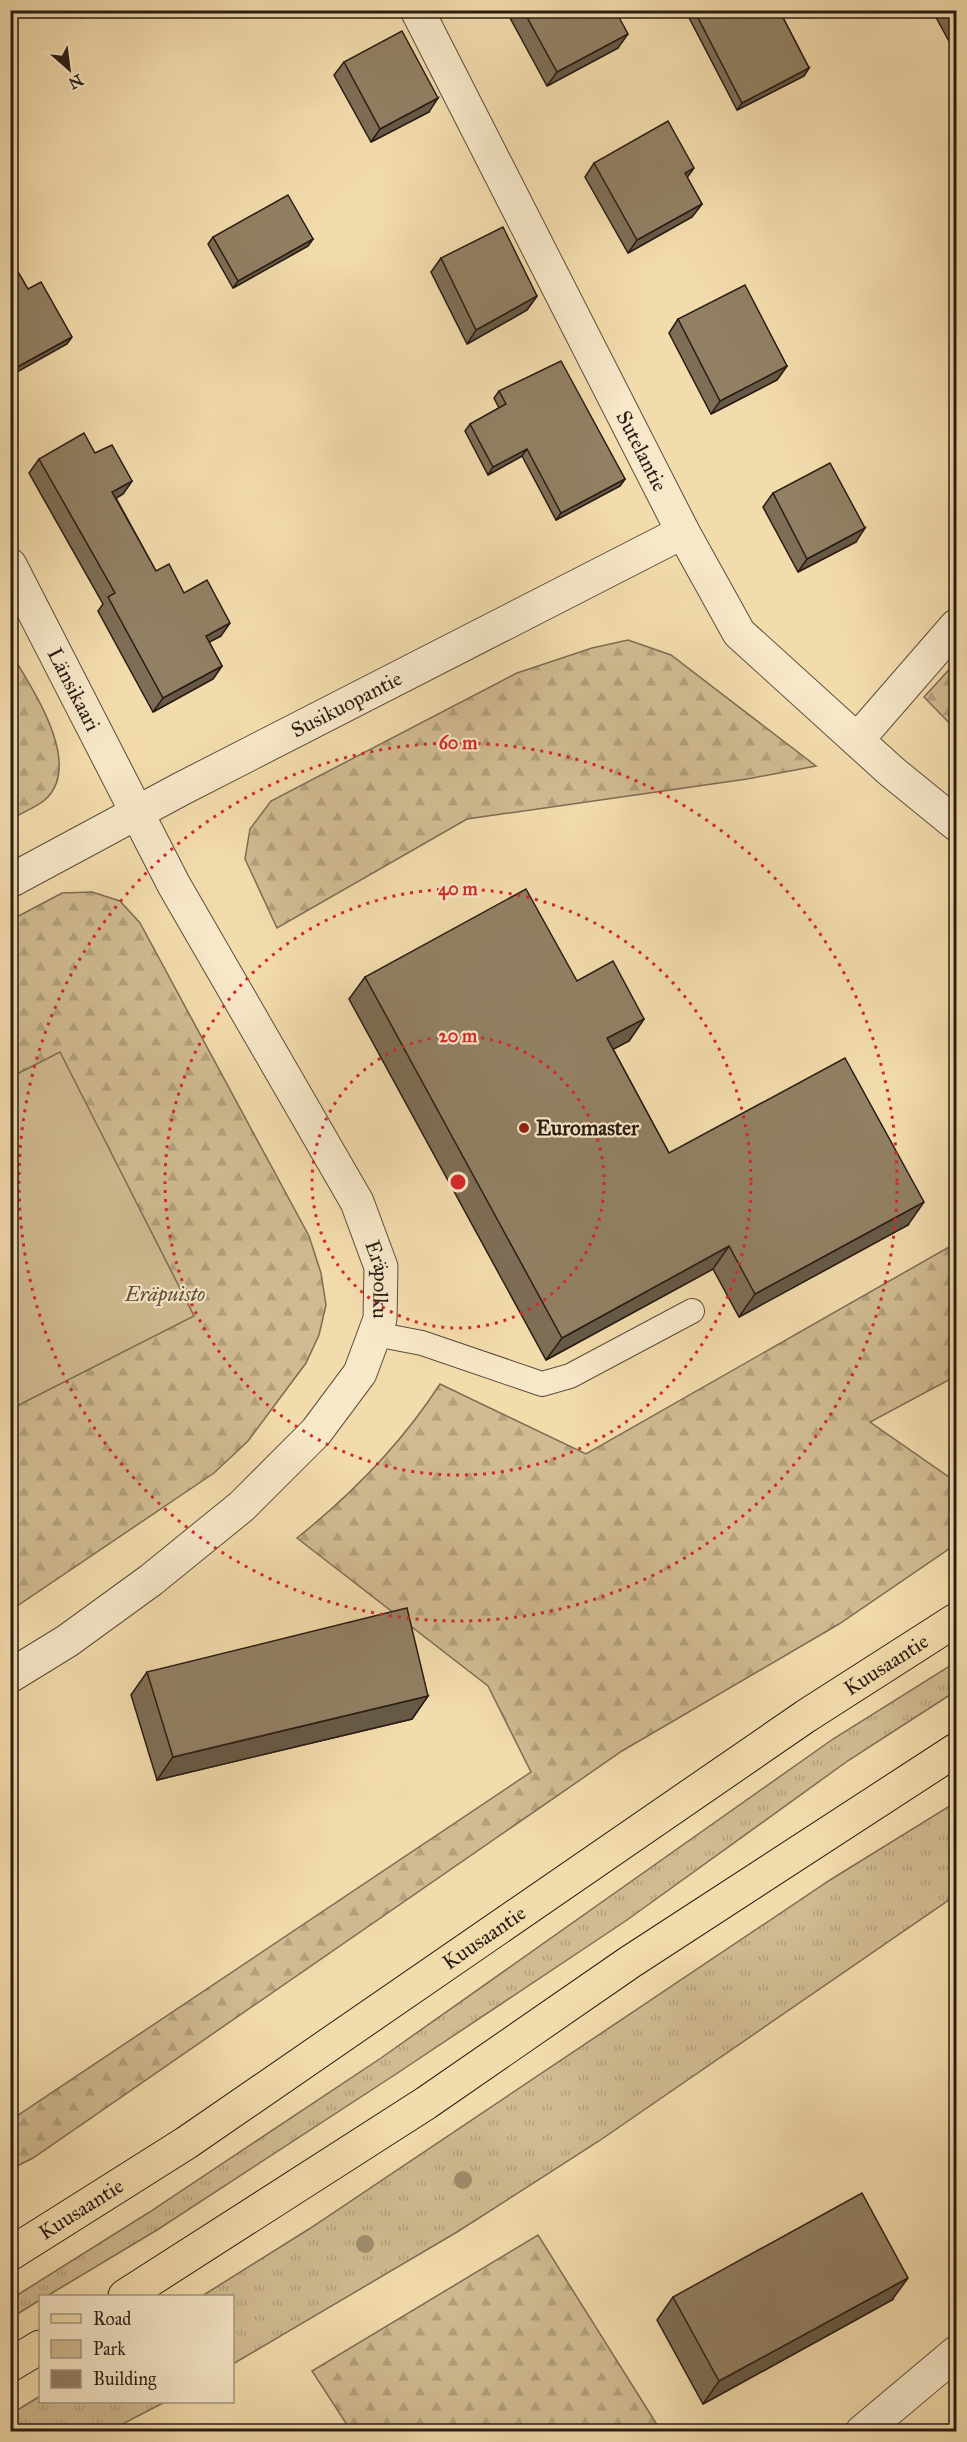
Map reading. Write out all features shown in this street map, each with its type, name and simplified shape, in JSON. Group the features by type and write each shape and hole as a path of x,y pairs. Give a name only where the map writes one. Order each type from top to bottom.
{"main road":[{"name":"Kuusaantie","path":"10,2254 186,2143 806,1716 957,1620"},
{"path":"127,2295 426,2103 670,1936 957,1750"},
{"path":"10,2365 39,2348"}],"street":[{"name":"Sutelantie","path":"417,10 683,532 740,633 857,740 957,824"},
{"name":"Susikuopantie","path":"10,881 181,789 683,532"},
{"name":"Länsikaari","path":"10,565 139,813"},
{"path":"857,740 957,626"},
{"name":"Eräpolku","path":"10,1676 67,1641 151,1580 242,1506 316,1431 360,1373 380,1319 381,1267 357,1202 174,885 139,813"},
{"path":"862,2432 957,2353"}],"lane":[{"path":"375,1334 422,1343 542,1384 570,1376 692,1311"}],"green space":[{"path":"628,640 671,655 816,766 747,779 467,819 277,928 245,859 250,829 271,801 517,673 592,648"},
{"path":"10,651 50,724 59,764 57,782 47,798 11,819"},
{"path":"956,662 956,730 924,697"},
{"name":"Eräpuisto","path":"92,892 120,901 140,923 309,1236 321,1273 326,1305 319,1335 306,1363 248,1441 214,1473 11,1610 11,920 62,893"},
{"path":"60,1052 194,1316 11,1409 11,1077"},
{"path":"956,1243 956,1376 870,1422 956,1482 956,1544 839,1624 622,1751 33,2158 11,2169 11,2120 531,1772 488,1686 297,1538 375,1467 409,1427 440,1384 586,1454"},
{"path":"956,1662 956,1691 849,1760 627,1920 157,2230 49,2295 39,2295 39,2301 11,2318 11,2299 148,2213 381,2058 833,1739"},
{"path":"956,1802 956,1895 599,2141 457,2232 234,2363 234,2295 204,2295 309,2229 830,1880"},
{"path":"538,2235 661,2431 351,2431 312,2371"},
{"path":"39,2397 39,2403 163,2403 109,2431 11,2431 11,2414"}],"building":[{"path":"523,10 615,10 628,34 557,72"},
{"path":"694,10 779,10 809,68 742,103"},
{"path":"949,10 957,10 957,25"},
{"path":"402,31 438,98 380,129 344,62"},
{"path":"668,121 694,168 685,173 702,204 637,240 594,163"},
{"path":"288,195 313,239 238,281 213,237"},
{"path":"503,227 537,296 476,330 441,258"},
{"path":"10,258 28,289 41,282 72,337 10,371"},
{"path":"745,285 787,366 720,401 678,319"},
{"path":"561,361 625,479 561,513 527,449 493,467 470,424 506,404 499,391"},
{"path":"84,433 95,453 112,445 132,481 112,492 156,571 169,564 184,593 207,580 230,623 206,636 222,666 163,698 108,597 115,593 39,459"},
{"path":"830,463 865,528 807,559 773,493"},
{"name":"Euromaster","path":"526,889 577,981 613,961 644,1019 607,1038 669,1153 845,1058 924,1202 755,1294 729,1246 562,1338 365,977"},
{"path":"407,1608 428,1696 173,1757 147,1672"},
{"path":"10,1973 13,2011 10,2011"},
{"path":"862,2193 908,2278 719,2381 673,2297"}],"place":[{"name":"Euromaster","path":"524,1128"}]}
